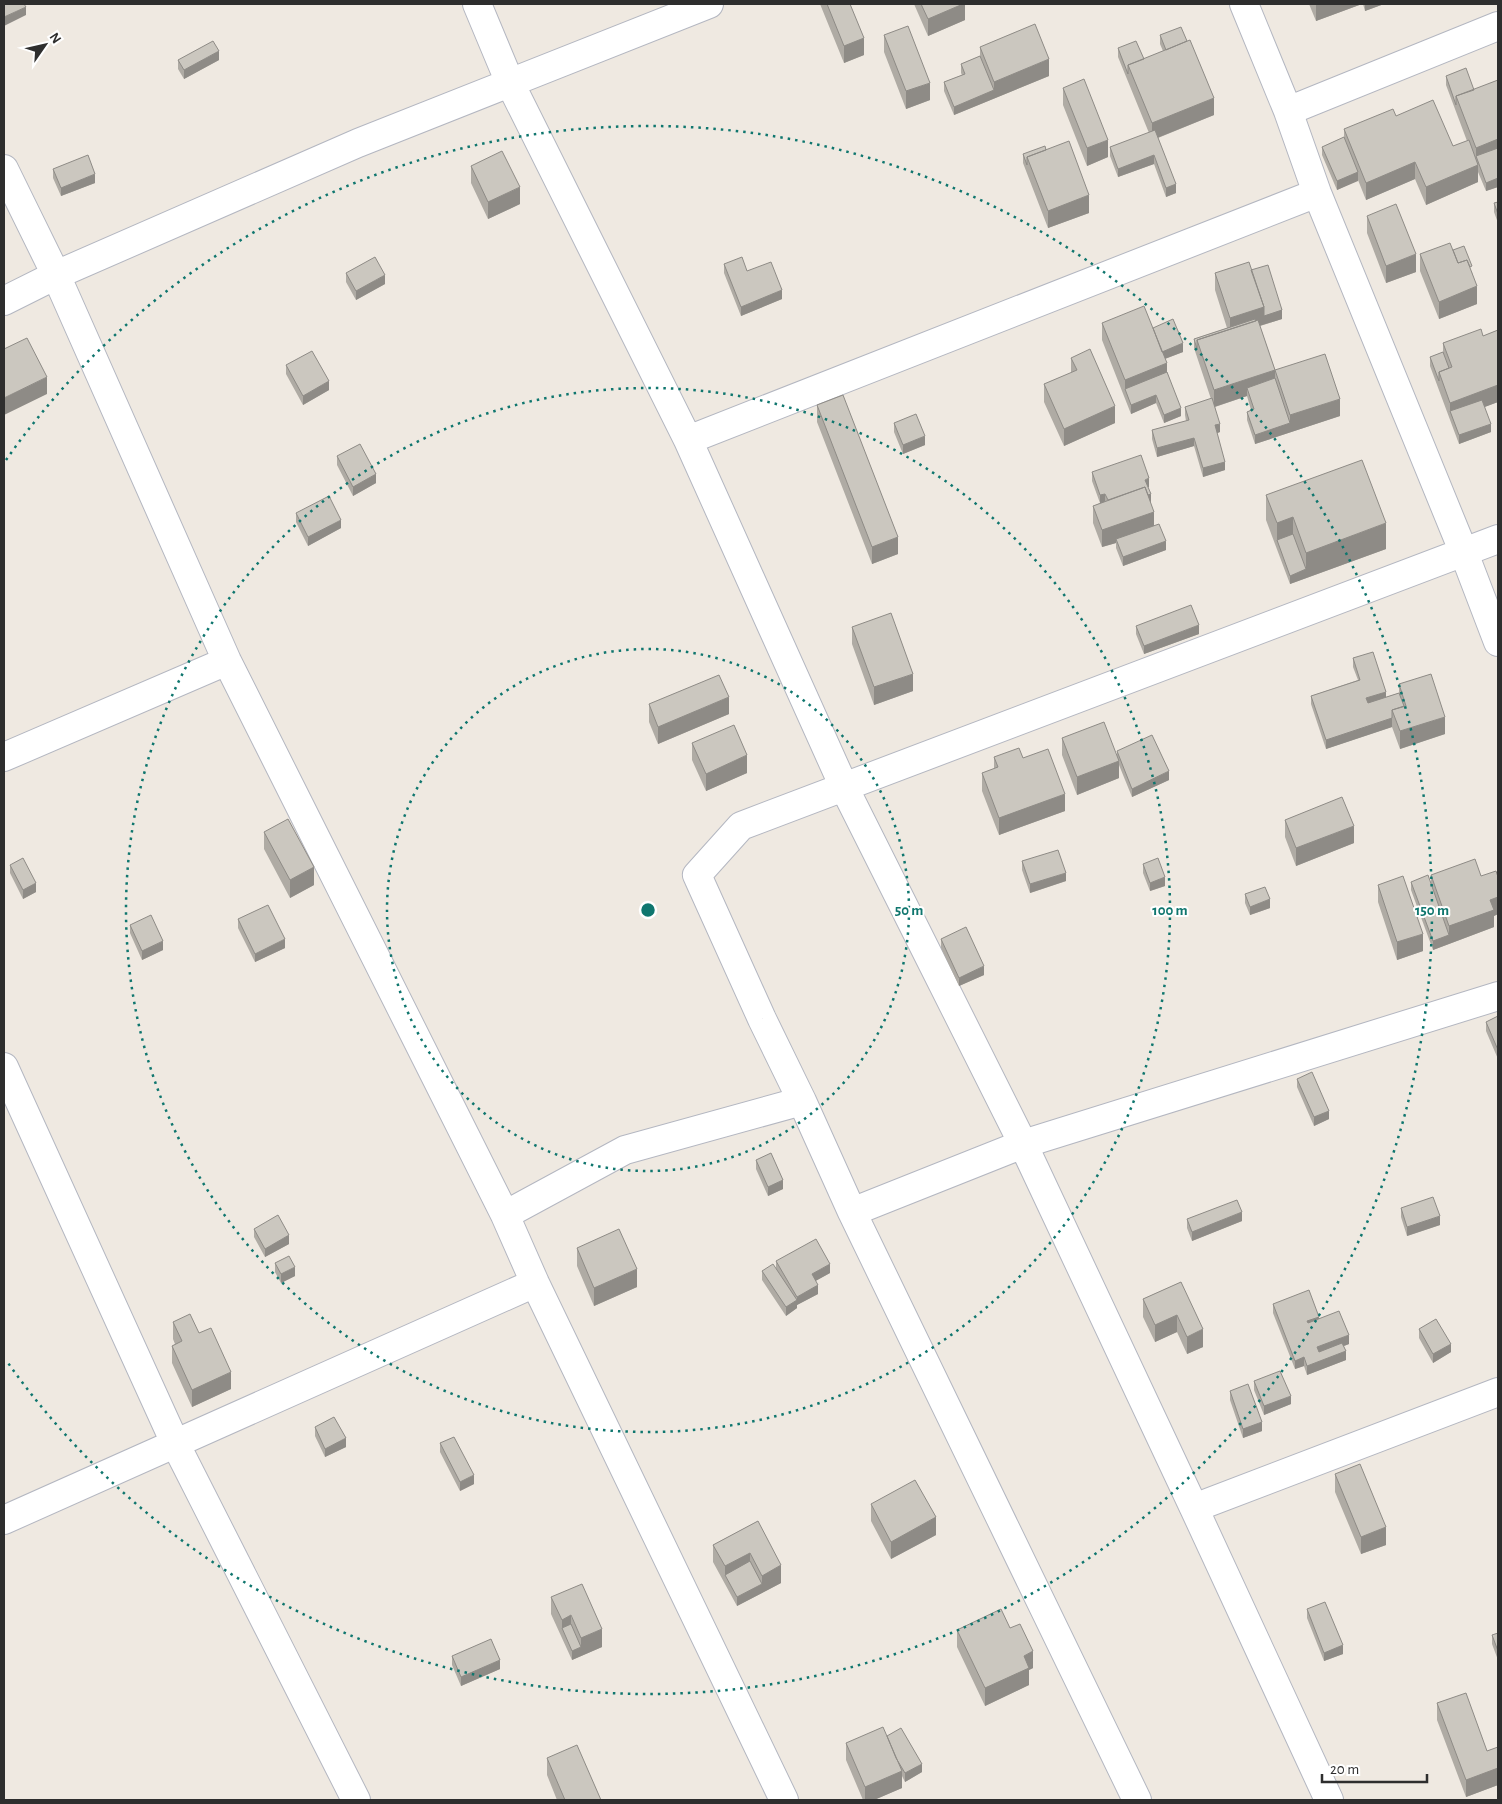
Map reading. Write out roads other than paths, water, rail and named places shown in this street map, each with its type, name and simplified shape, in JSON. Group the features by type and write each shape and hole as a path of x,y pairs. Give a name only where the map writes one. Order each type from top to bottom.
{"street":[{"path":"477,4 510,83 599,258 688,440 844,788 1023,1144 1329,1800"},
{"path":"4,301 56,275 358,144 709,4"},
{"path":"1244,4 1288,111 1317,193 1464,553 1498,642"},
{"path":"1288,111 1498,26"},
{"path":"4,169 56,275 227,661 505,1215 535,1283 784,1800"},
{"path":"688,440 1317,193"},
{"path":"1137,1800 852,1212 697,875 741,826 1498,539"},
{"path":"4,757 227,661"},
{"path":"852,1212 1023,1144 1498,996"},
{"path":"4,1067 175,1443 356,1800"},
{"path":"505,1215 625,1150 802,1101"},
{"path":"4,1520 535,1283"},
{"path":"1194,1508 1498,1392"}]}
